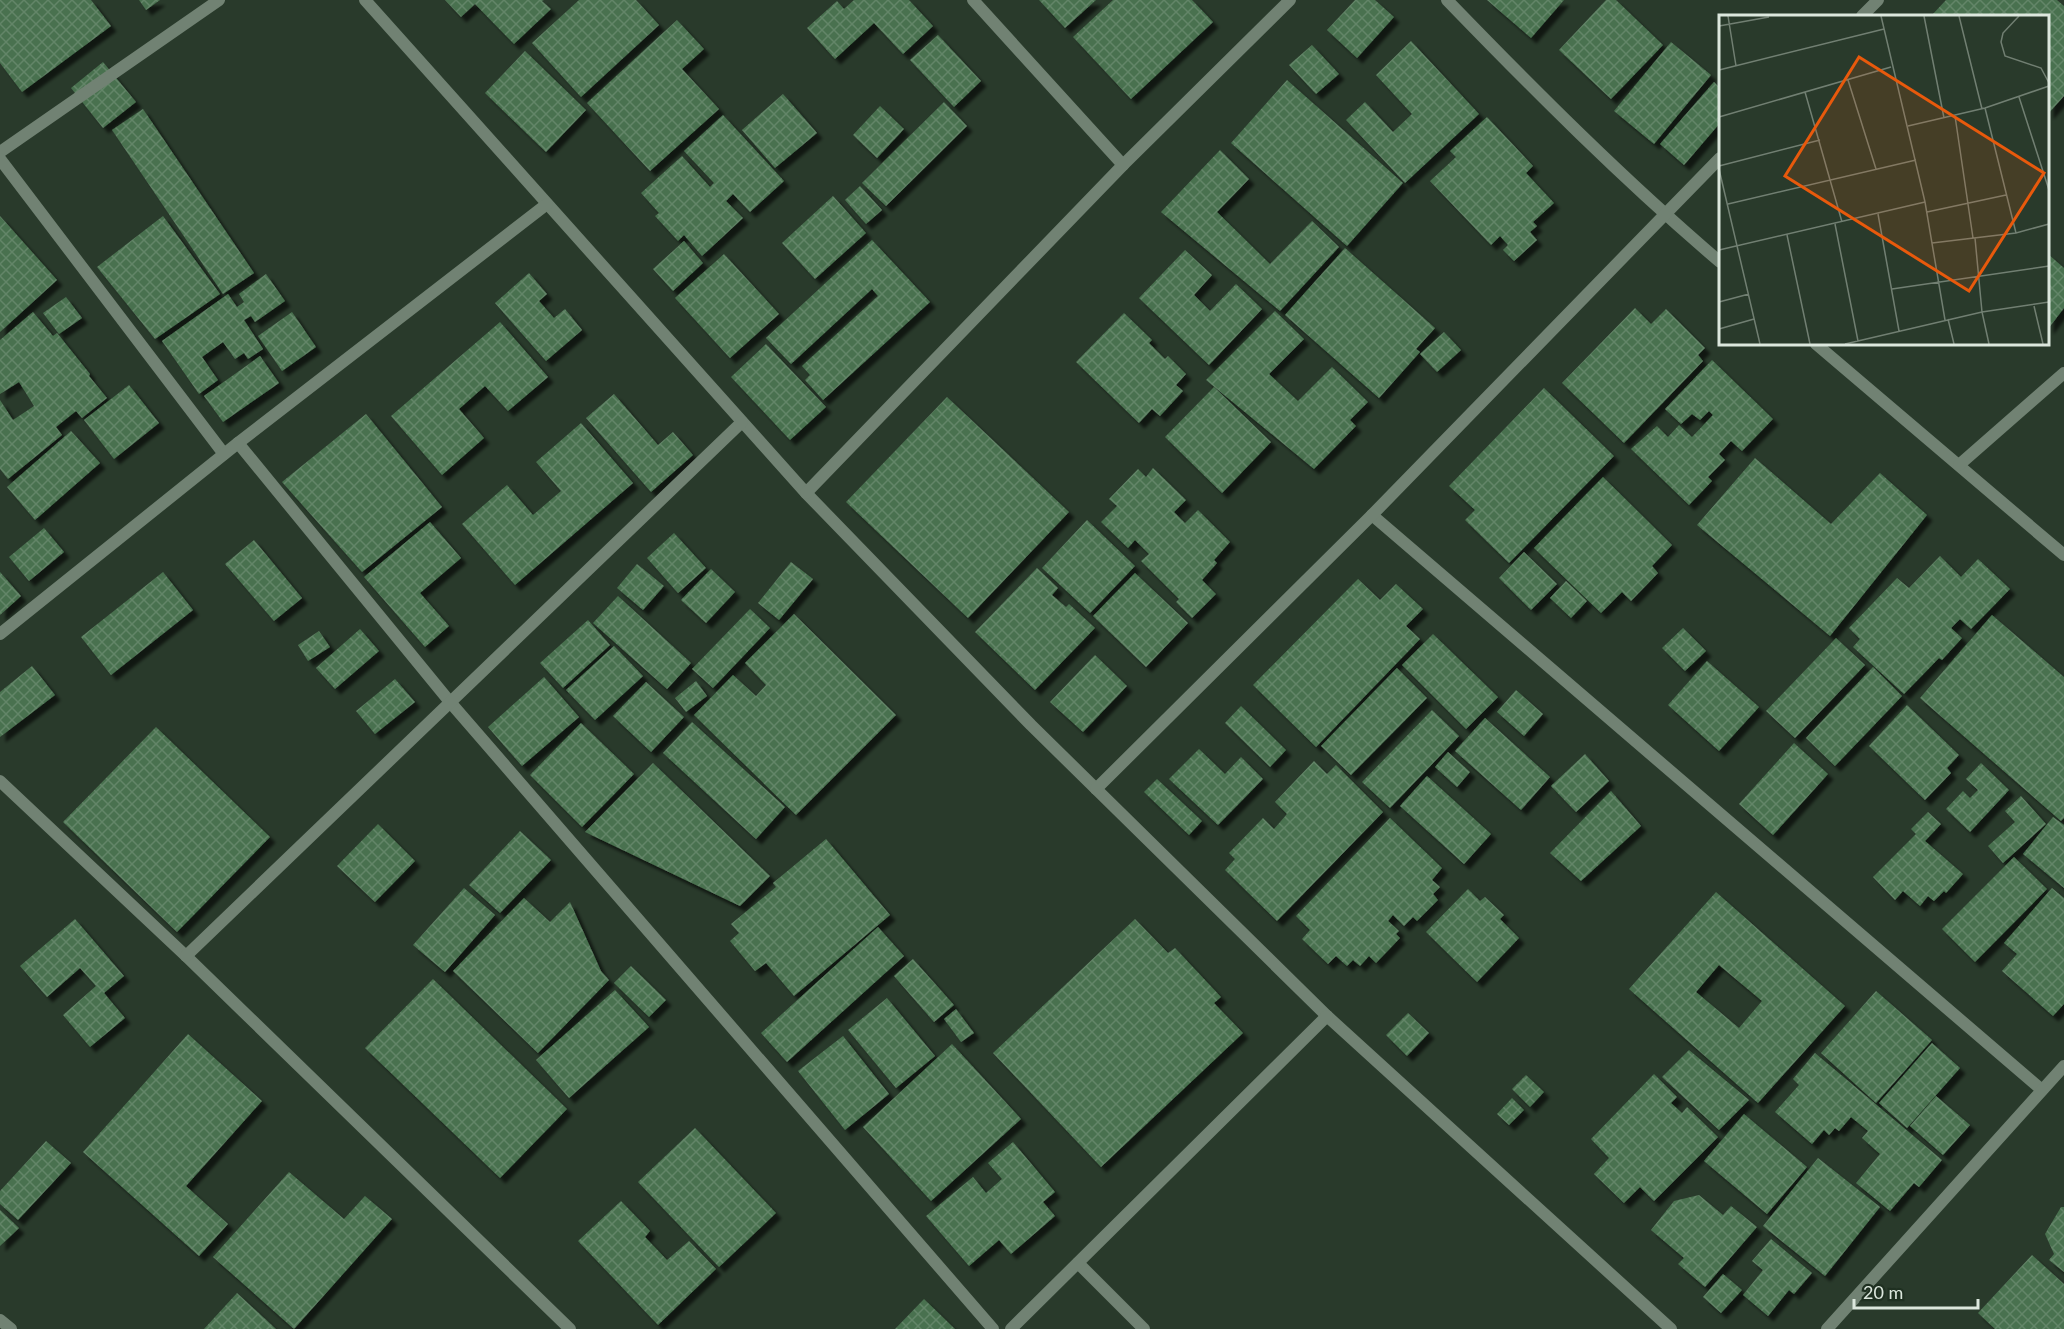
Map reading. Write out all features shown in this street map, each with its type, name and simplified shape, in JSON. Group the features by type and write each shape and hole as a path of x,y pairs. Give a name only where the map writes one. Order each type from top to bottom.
{"street":[{"path":"0,152 219,0"},
{"path":"365,0 806,493 1031,725 1327,1016 1671,1329"},
{"path":"974,0 1123,165"},
{"path":"806,493 1123,165 1290,0"},
{"path":"1447,0 1519,75 1665,214 1719,261"},
{"path":"1863,15 1878,0"},
{"path":"0,159 224,454"},
{"path":"1096,789 1372,515 1719,159"},
{"path":"0,634 224,454 547,204"},
{"path":"1817,345 2064,555"},
{"path":"1959,465 2064,373"},
{"path":"186,956 742,422"},
{"path":"238,443 450,702 993,1329"},
{"path":"1372,515 2042,1090"},
{"path":"0,781 186,956 570,1329"},
{"path":"1011,1329 1327,1016"},
{"path":"1827,1329 2064,1066"},
{"path":"1078,1263 1143,1329"},
{"path":"0,1320 11,1329"}],"building":[{"path":"0,0 91,0 111,26 22,92 0,63"},
{"path":"139,0 160,0 146,10"},
{"path":"445,0 544,0 542,1 551,9 514,44 475,4 461,17"},
{"path":"579,0 636,0 659,25 581,97 532,43"},
{"path":"854,0 909,0 933,26 903,54 874,23 835,59 807,28 837,1 844,9"},
{"path":"1039,0 1096,0 1065,28"},
{"path":"1113,0 1192,0 1213,22 1131,99 1073,37"},
{"path":"1355,0 1375,0 1394,17 1357,58 1327,30"},
{"path":"1487,0 1564,0 1531,38"},
{"path":"1606,0 1616,0 1663,45 1611,99 1559,50"},
{"path":"1946,0 2057,0 2064,6 2064,96 2049,113 2049,15 1932,15"},
{"path":"677,20 704,49 682,69 719,109 650,171 587,103"},
{"path":"938,35 981,81 954,107 910,60"},
{"path":"1411,41 1479,114 1405,183 1346,120 1365,102 1393,132 1412,114 1376,75"},
{"path":"1671,42 1711,75 1654,144 1614,111"},
{"path":"1312,45 1339,74 1316,94 1289,65"},
{"path":"525,51 586,110 546,152 485,93"},
{"path":"103,62 136,102 103,128 71,88"},
{"path":"1287,80 1403,183 1347,246 1231,143"},
{"path":"1714,82 1719,87 1719,124 1684,165 1660,144"},
{"path":"783,94 817,133 775,168 742,130"},
{"path":"944,102 967,126 886,206 862,183"},
{"path":"880,106 904,129 877,158 853,135"},
{"path":"143,109 254,273 223,294 112,130"},
{"path":"723,115 784,181 750,212 733,194 726,201 743,218 702,256 684,235 678,241 655,216 659,213 641,193 682,156 710,187 714,183 684,151"},
{"path":"1487,117 1533,166 1526,173 1554,203 1533,222 1537,226 1530,232 1537,240 1514,261 1503,250 1508,245 1500,236 1491,245 1430,181 1456,157 1450,151"},
{"path":"1220,150 1249,179 1217,212 1270,264 1312,221 1339,247 1280,311 1161,212"},
{"path":"860,186 882,210 866,224 845,200"},
{"path":"833,196 866,233 815,279 782,243"},
{"path":"0,216 57,280 0,332"},
{"path":"163,216 220,294 155,339 97,267"},
{"path":"872,240 930,302 823,400 805,380 810,375 802,366 878,296 872,289 791,364 766,338"},
{"path":"684,241 703,263 673,291 653,269"},
{"path":"1345,248 1435,328 1416,349 1420,352 1379,398 1285,315"},
{"path":"1185,250 1212,275 1194,295 1210,311 1236,284 1262,309 1209,365 1139,298"},
{"path":"724,254 779,314 730,358 675,298"},
{"path":"2049,255 2064,268 2064,308 2049,328"},
{"path":"529,273 547,294 539,301 554,318 565,309 582,330 546,361 495,303"},
{"path":"266,274 285,301 255,322 251,316 244,320 263,349 248,359 244,353 235,359 223,342 202,357 218,380 199,394 162,341 228,294 237,307 244,302 239,294"},
{"path":"66,297 82,318 59,334 43,313"},
{"path":"1635,308 1651,324 1666,309 1705,348 1698,355 1703,361 1624,443 1562,383"},
{"path":"1275,311 1304,339 1269,374 1298,401 1332,367 1368,402 1350,420 1356,426 1314,469 1206,380"},
{"path":"33,312 53,336 57,333 107,398 82,418 76,411 56,427 62,435 8,479 0,469 0,400 13,420 34,406 19,382 0,394 0,340"},
{"path":"292,312 316,347 282,371 258,336"},
{"path":"1124,313 1152,340 1149,343 1165,359 1168,356 1186,374 1176,385 1183,391 1160,416 1152,409 1139,423 1076,362"},
{"path":"500,322 548,377 508,411 485,386 459,409 484,438 442,475 391,416"},
{"path":"1444,332 1461,350 1437,372 1420,354"},
{"path":"766,344 826,407 790,440 731,377"},
{"path":"260,356 279,383 223,422 204,396"},
{"path":"1712,360 1773,419 1742,451 1731,441 1719,454 1725,460 1708,477 1712,481 1689,505 1631,449 1657,426 1668,437 1679,425 1692,437 1713,415 1709,411 1700,420 1692,414 1681,424 1665,409"},
{"path":"129,385 159,423 114,459 84,420"},
{"path":"1214,387 1271,442 1222,493 1165,437"},
{"path":"1544,388 1614,456 1509,563 1465,520 1475,510 1449,486"},
{"path":"614,394 658,445 673,432 693,455 651,492 586,418"},
{"path":"947,397 1069,512 968,618 846,502"},
{"path":"366,414 442,507 362,572 282,482"},
{"path":"581,423 633,483 515,585 462,524 507,485 533,515 561,491 536,462"},
{"path":"71,431 100,463 35,520 7,487"},
{"path":"1755,458 1831,524 1880,473 1927,515 1830,636 1697,525"},
{"path":"1153,468 1186,500 1174,512 1185,523 1198,510 1230,542 1214,560 1217,563 1202,580 1216,594 1192,618 1176,602 1179,599 1141,561 1149,554 1135,540 1128,548 1101,522 1117,506 1109,499 1138,469 1146,477"},
{"path":"1603,477 1672,545 1652,566 1658,573 1631,601 1622,592 1601,613 1534,548"},
{"path":"1087,520 1135,566 1090,613 1042,568"},
{"path":"430,522 461,558 420,593 449,626 425,647 364,577"},
{"path":"44,528 64,552 29,581 9,557"},
{"path":"674,533 706,568 678,593 647,558"},
{"path":"254,540 302,598 274,621 225,564"},
{"path":"1524,552 1557,584 1531,610 1499,578"},
{"path":"1940,556 1961,577 1978,559 2010,589 1971,629 1960,619 1951,628 1962,638 1942,660 1939,658 1904,694 1853,647 1860,639 1849,628 1897,578 1909,588"},
{"path":"791,562 813,579 779,620 758,603"},
{"path":"637,564 664,586 643,610 617,588"},
{"path":"1037,568 1058,588 1052,595 1066,607 1069,604 1095,628 1035,690 975,632"},
{"path":"711,569 735,592 706,623 681,600"},
{"path":"0,572 21,596 0,615"},
{"path":"163,572 193,610 111,675 81,637"},
{"path":"1135,573 1188,623 1146,667 1093,616"},
{"path":"1358,579 1380,600 1396,584 1423,609 1406,626 1420,639 1316,747 1253,685"},
{"path":"1566,581 1587,601 1571,618 1550,598"},
{"path":"618,596 691,663 667,689 593,623"},
{"path":"750,609 770,628 713,688 692,669"},
{"path":"794,614 896,715 796,815 694,715 733,675 756,696 766,685 745,663"},
{"path":"1992,615 2064,677 2064,818 2061,821 1920,698"},
{"path":"588,620 610,645 563,688 540,663"},
{"path":"1683,628 1706,651 1685,671 1662,648"},
{"path":"360,629 379,651 335,689 316,668"},
{"path":"319,631 330,647 308,661 298,645"},
{"path":"1433,634 1498,697 1466,729 1402,665"},
{"path":"1836,638 1865,665 1795,738 1766,711"},
{"path":"614,646 643,676 595,720 566,690"},
{"path":"1095,655 1127,686 1083,732 1050,702"},
{"path":"1707,661 1759,707 1719,751 1668,705"},
{"path":"32,666 55,695 0,737 0,692"},
{"path":"1873,667 1902,696 1835,766 1806,738"},
{"path":"1397,668 1427,698 1351,775 1321,746"},
{"path":"544,677 579,717 522,766 488,727"},
{"path":"395,679 415,702 375,734 356,711"},
{"path":"696,681 707,696 686,712 675,698"},
{"path":"646,682 684,717 651,752 613,716"},
{"path":"1516,690 1543,714 1524,736 1497,712"},
{"path":"1907,705 1959,755 1947,768 1951,773 1925,800 1869,746"},
{"path":"1241,706 1286,750 1270,767 1225,723"},
{"path":"1432,710 1459,736 1390,808 1362,782"},
{"path":"1485,718 1550,777 1521,810 1455,751"},
{"path":"692,722 785,807 756,839 663,753"},
{"path":"581,723 634,774 582,827 530,775"},
{"path":"156,727 270,837 177,932 63,822"},
{"path":"1794,743 1828,774 1773,835 1739,804"},
{"path":"1199,749 1225,774 1241,757 1263,779 1218,825 1169,779"},
{"path":"1448,752 1470,772 1457,787 1435,767"},
{"path":"1585,754 1609,781 1576,812 1551,786"},
{"path":"1314,761 1327,774 1336,765 1383,812 1277,921 1225,870 1235,859 1229,853 1263,818 1274,829 1287,814 1275,802"},
{"path":"653,763 770,876 740,906 585,832"},
{"path":"1981,763 2009,790 1970,832 1946,809 1963,791 1970,798 1978,790 1966,779"},
{"path":"1427,776 1491,834 1464,864 1400,806"},
{"path":"1157,779 1202,821 1189,835 1144,792"},
{"path":"1611,791 1641,826 1581,881 1550,853"},
{"path":"2021,796 2046,824 2003,863 1988,846 2015,822 2005,811"},
{"path":"1928,812 1941,824 1925,841 1963,874 1946,893 1944,891 1934,901 1928,896 1920,906 1903,891 1895,900 1873,877 1916,834 1911,829"},
{"path":"2053,817 2064,825 2064,888 2023,854"},
{"path":"1390,818 1442,868 1432,880 1440,887 1433,894 1438,900 1417,921 1413,917 1404,926 1393,915 1388,921 1399,931 1396,934 1400,938 1376,963 1369,956 1360,966 1353,960 1347,966 1336,956 1328,964 1302,939 1310,930 1296,916"},
{"path":"378,824 415,861 375,902 337,866"},
{"path":"520,831 551,860 500,913 469,885"},
{"path":"826,839 890,915 794,996 766,963 755,971 730,941 739,933 731,924 776,887 773,883"},
{"path":"2014,857 2047,889 1975,962 1942,929"},
{"path":"464,888 495,915 445,972 413,945"},
{"path":"2052,888 2064,898 2064,1004 2053,1016 2002,971 2017,954 2004,943"},
{"path":"1468,889 1480,901 1485,897 1504,915 1500,919 1519,938 1477,982 1426,932"},
{"path":"1716,892 1845,1006 1758,1103 1629,989","holes":["1719,965 1762,1001 1739,1028 1696,992"]},
{"path":"524,898 550,922 570,902 601,971 609,980 538,1053 453,971"},
{"path":"75,919 124,976 104,993 125,1018 90,1047 63,1015 96,986 80,968 47,997 20,966"},
{"path":"1135,919 1168,953 1175,948 1221,997 1214,1003 1243,1033 1101,1167 993,1053"},
{"path":"878,927 904,956 787,1062 761,1033"},
{"path":"913,959 954,1005 934,1022 894,976"},
{"path":"631,966 666,1000 649,1017 614,983"},
{"path":"433,979 567,1109 500,1178 365,1048"},
{"path":"615,990 649,1027 569,1098 536,1060"},
{"path":"1876,991 1932,1040 1876,1103 1821,1053"},
{"path":"887,998 935,1056 896,1088 848,1030"},
{"path":"956,1009 974,1033 961,1042 944,1019"},
{"path":"1408,1013 1429,1033 1407,1056 1386,1035"},
{"path":"188,1034 262,1101 186,1186 228,1224 199,1256 83,1152"},
{"path":"843,1036 889,1094 845,1130 798,1071"},
{"path":"1932,1043 1960,1068 1907,1128 1879,1103"},
{"path":"952,1044 1021,1119 931,1201 863,1127"},
{"path":"1689,1050 1749,1100 1719,1130 1662,1077"},
{"path":"1815,1053 1942,1160 1919,1187 1914,1183 1890,1211 1856,1183 1880,1154 1862,1138 1868,1131 1851,1117 1839,1131 1835,1128 1829,1135 1824,1130 1812,1144 1775,1112 1799,1085 1793,1079"},
{"path":"1654,1074 1677,1097 1671,1103 1682,1113 1687,1107 1718,1137 1654,1201 1640,1187 1624,1203 1594,1174 1609,1158 1591,1139"},
{"path":"1526,1075 1544,1092 1530,1107 1512,1089"},
{"path":"1936,1096 1970,1125 1943,1155 1910,1126"},
{"path":"1512,1098 1524,1110 1509,1125 1497,1114"},
{"path":"1744,1114 1807,1167 1767,1214 1704,1161"},
{"path":"695,1128 776,1213 719,1267 638,1182"},
{"path":"46,1141 71,1163 18,1220 0,1204 0,1191"},
{"path":"1013,1142 1055,1192 1043,1202 1055,1216 1011,1254 999,1240 969,1266 926,1216 973,1177 986,1193 1002,1179 988,1163"},
{"path":"1818,1158 1880,1207 1825,1276 1763,1226"},
{"path":"289,1172 344,1219 365,1196 392,1219 294,1329 213,1257"},
{"path":"1699,1195 1723,1215 1731,1206 1757,1227 1705,1287 1678,1264 1684,1258 1651,1230 1674,1201"},
{"path":"621,1201 650,1231 645,1237 667,1260 689,1241 716,1269 658,1325 578,1241"},
{"path":"2061,1207 2064,1207 2064,1272 2049,1260 2054,1254 2045,1234"},
{"path":"0,1210 19,1228 0,1246"},
{"path":"1771,1239 1812,1273 1794,1294 1789,1290 1768,1316 1743,1295 1763,1270 1752,1261"},
{"path":"2032,1255 2064,1284 2064,1329 1995,1329 1978,1313"},
{"path":"1723,1274 1742,1290 1721,1313 1703,1297"},
{"path":"237,1293 276,1329 204,1329"},
{"path":"924,1299 955,1329 895,1329"}]}
